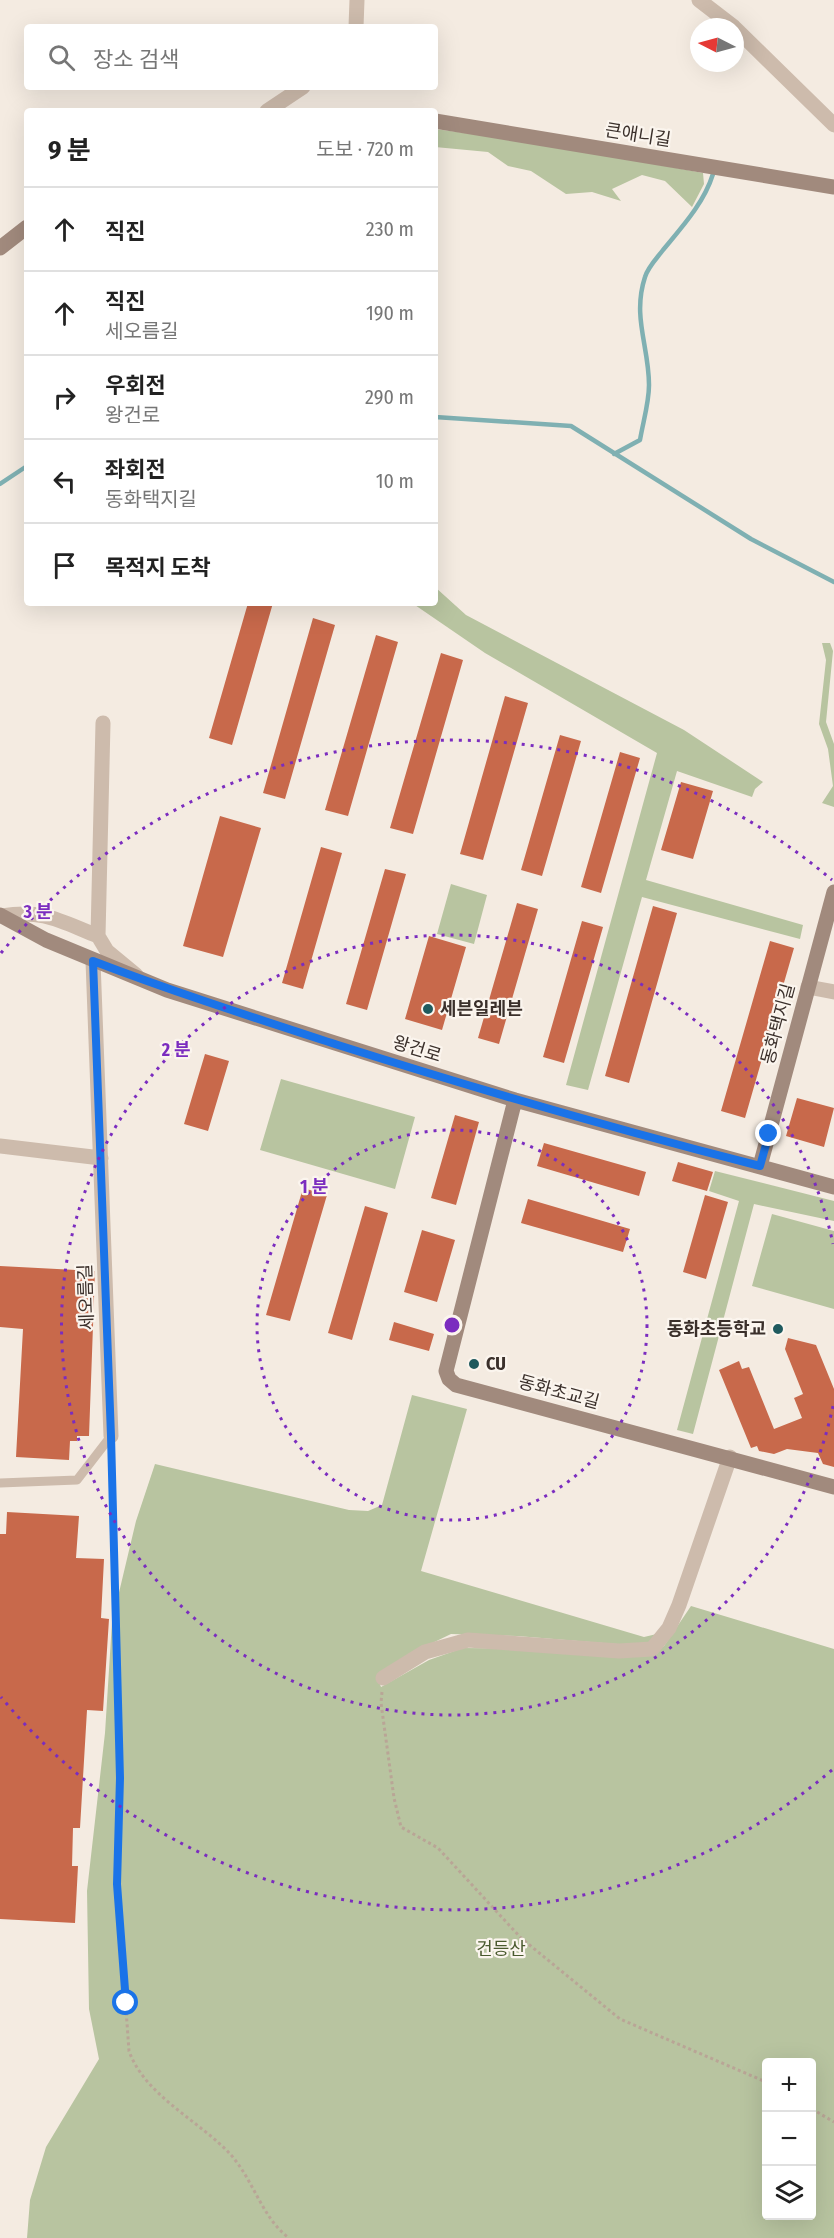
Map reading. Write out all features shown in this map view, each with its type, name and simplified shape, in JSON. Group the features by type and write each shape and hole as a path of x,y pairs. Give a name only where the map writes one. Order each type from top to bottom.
{"street":[{"path":"356,24 357,0"},
{"path":"699,0 723,18"},
{"path":"744,36 834,125"},
{"path":"272,108 298,90"},
{"name":"큰애니길","path":"438,122 834,187"},
{"path":"0,248 24,229"},
{"path":"103,723 98,936 107,951 140,979"},
{"name":"동화택지길","path":"760,1166 834,892"},
{"path":"1,916 26,912 42,914 98,936"},
{"name":"왕건로","path":"1,916 46,940 140,979 515,1100 834,1187"},
{"name":"세오름길","path":"93,961 111,1436"},
{"path":"808,987 834,992"},
{"name":"동화초교길","path":"515,1100 447,1371 449,1379 456,1385 730,1457 834,1487"},
{"path":"0,1146 101,1158"},
{"path":"383,1678 425,1652 468,1640 619,1651 651,1648 669,1628 679,1605 730,1457"}],"lane":[{"path":"0,1482 77,1480 111,1436"}],"path":[{"path":"111,1436 120,1778 117,1884 129,2050 134,2066 153,2086 232,2156 256,2192 275,2228 289,2238"},
{"path":"383,1678 381,1703 394,1798 401,1827 438,1848 521,1938 620,2019 762,2080"},
{"path":"816,2111 834,2122"}],"green space":[{"path":"438,129 554,145 703,173 704,184 692,207 665,181 642,175 612,189 621,201 592,192 566,194 531,171 508,166 488,152 438,147"},
{"path":"438,590 466,615 684,730 763,782 755,789 752,797 677,771 646,880 803,925 800,939 642,897 588,1090 566,1085 657,753 485,653 416,606 438,606"},
{"path":"822,643 830,643 833,651 826,722 834,744 834,807 822,803 833,786 828,749 819,724 826,660"},
{"path":"451,884 487,895 474,944 437,934"},
{"path":"281,1079 415,1117 395,1189 260,1150"},
{"path":"715,1171 834,1201 834,1221 754,1204 693,1434 677,1430 739,1201 709,1191"},
{"path":"772,1214 834,1231 834,1309 752,1286"},
{"name":"건등산","path":"412,1395 467,1409 421,1571 644,1637 661,1633 648,1643 627,1645 517,1636 451,1634 422,1648 378,1678 381,1687 429,1660 463,1648 657,1650 664,1646 691,1606 834,1649 834,2238 27,2238 30,2200 46,2147 99,2059 89,2009 87,1891 105,1733 112,1622 136,1521 155,1464 349,1510 368,1511 382,1505"}],"building":[{"path":"247,606 272,606 232,745 209,738"},
{"path":"313,618 335,625 285,799 263,793"},
{"path":"376,635 398,642 348,816 325,810"},
{"path":"441,653 463,660 413,834 390,828"},
{"path":"505,696 528,703 483,860 460,854"},
{"path":"560,735 581,741 542,876 521,870"},
{"path":"620,752 640,758 601,893 581,887"},
{"path":"681,782 713,791 693,859 661,850"},
{"path":"220,816 261,828 223,957 183,946"},
{"path":"321,847 342,853 303,989 282,983"},
{"path":"385,869 406,874 367,1010 346,1004"},
{"path":"517,903 538,909 499,1044 478,1038"},
{"path":"653,906 677,913 629,1083 605,1076"},
{"path":"582,921 603,927 564,1063 543,1057"},
{"path":"429,936 466,947 442,1030 405,1019"},
{"path":"770,941 794,948 745,1118 721,1111"},
{"path":"205,1054 229,1061 208,1131 184,1124"},
{"path":"797,1098 834,1108 824,1147 786,1136"},
{"path":"455,1115 479,1122 456,1205 431,1198"},
{"path":"544,1143 646,1172 639,1196 537,1166"},
{"path":"678,1162 713,1172 707,1191 672,1181"},
{"path":"303,1188 327,1195 290,1321 266,1315"},
{"path":"705,1195 728,1202 706,1279 683,1272"},
{"path":"528,1199 630,1229 623,1252 521,1223"},
{"path":"365,1206 388,1213 352,1340 328,1333"},
{"path":"422,1230 455,1240 437,1302 404,1292"},
{"path":"0,1266 95,1271 89,1436 77,1436 77,1441 70,1441 69,1460 16,1457 23,1329 0,1327"},
{"path":"394,1322 434,1334 429,1351 389,1340"},
{"path":"788,1338 816,1345 834,1389 834,1467 823,1464 818,1453 787,1449 774,1454 759,1451 757,1446 751,1448 719,1370 739,1361 742,1369 749,1367 774,1429 802,1418 794,1398 803,1394 785,1349"},
{"path":"7,1512 79,1516 76,1558 104,1559 101,1618 109,1619 103,1711 87,1710 80,1828 73,1828 72,1866 78,1866 75,1923 0,1919 0,1534 6,1534"}],"waterway":[{"path":"614,454 640,440 647,406 648,371 640,305 645,277 653,263 698,205 713,174"},
{"path":"438,417 571,426 751,539 834,582"},
{"path":"0,484 24,468"}],"place":[{"name":"세븐일레븐","path":"428,1009"},
{"name":"동화초등학교","path":"778,1329"},
{"name":"CU","path":"474,1364"}],"route":[{"path":"126,2003 117,1884 120,1778 111,1436 93,961 167,990 377,1057 515,1100 662,1141 760,1166 769,1134"}]}
